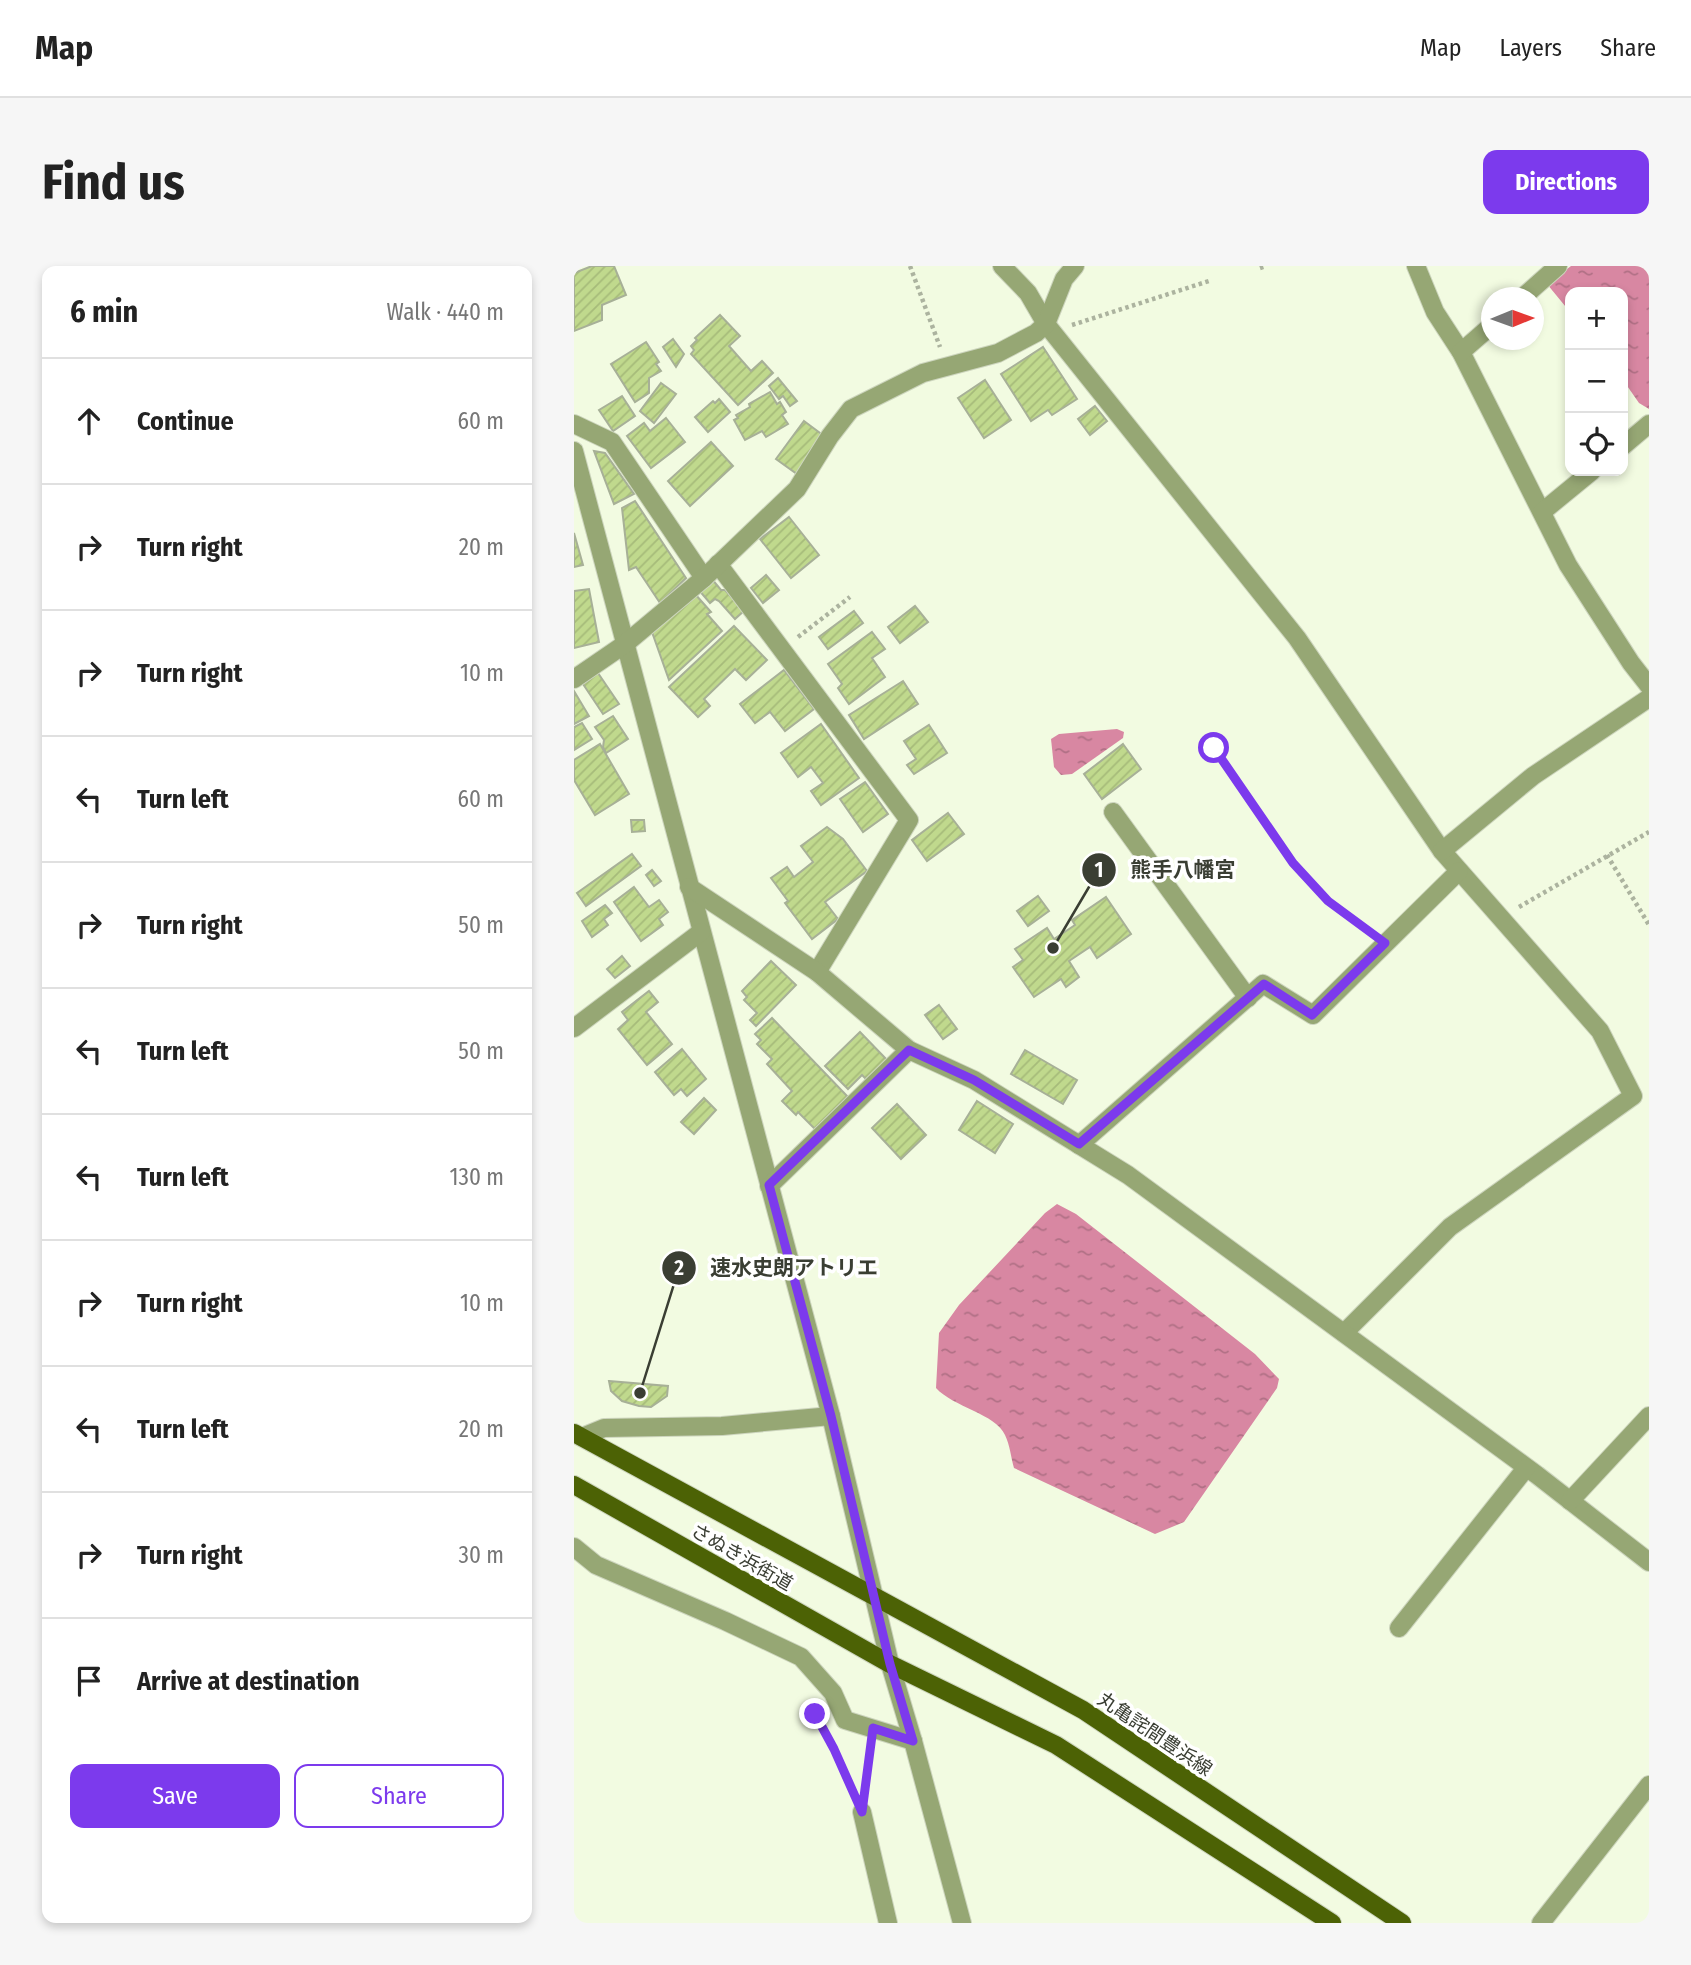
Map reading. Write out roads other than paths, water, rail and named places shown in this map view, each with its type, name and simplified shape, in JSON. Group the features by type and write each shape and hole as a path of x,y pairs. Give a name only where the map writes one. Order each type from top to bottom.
{"main road":[{"name":"さぬき浜街道","path":"578,1435 875,1596"},
{"name":"さぬき浜街道","path":"574,1485 890,1664"},
{"name":"丸亀詫間豊浜線","path":"875,1596 1083,1710 1402,1923"},
{"path":"890,1664 1056,1745 1332,1923"}],"street":[{"path":"1002,266 1028,293 1049,327 1297,638 1442,852 1600,1031 1641,1094 1450,1227 1344,1333"},
{"path":"1049,327 1064,279 1074,266"},
{"path":"1416,266 1435,312 1461,352 1568,565 1631,663 1649,686"},
{"path":"1534,287 1558,266"},
{"path":"574,679 625,644 704,578 797,489 830,436 851,409 923,373 998,353 1049,327"},
{"path":"1461,352 1481,335"},
{"path":"574,424 612,442 704,578"},
{"path":"1628,442 1649,424"},
{"path":"574,451 831,1416 890,1664 962,1923"},
{"path":"1542,512 1586,476"},
{"path":"718,564 909,820 817,972"},
{"path":"1442,852 1533,776 1649,698"},
{"path":"1113,812 1248,998"},
{"path":"1079,1144 1264,984 1312,1015 1459,871"},
{"path":"689,887 817,972 909,1050 974,1080 1128,1175 1526,1468 1649,1562"},
{"path":"574,1028 701,932"},
{"path":"769,1185 909,1050"},
{"path":"578,1435 604,1429 722,1426 831,1416"},
{"path":"1570,1501 1649,1416"},
{"path":"1399,1628 1526,1468"},
{"path":"574,1547 596,1565 801,1657 833,1693 845,1720 913,1741"},
{"path":"1541,1923 1649,1785"},
{"path":"862,1812 888,1923"}],"water":[{"path":"1571,266 1649,266 1649,409 1639,403 1628,387 1628,287 1565,287 1565,306 1547,284"},
{"path":"1117,729 1124,732 1123,738 1072,774 1061,775 1054,767 1051,739 1059,734"},
{"path":"1057,1204 1076,1214 1255,1354 1279,1379 1277,1388 1184,1522 1155,1534 1014,1468 1007,1439 1000,1428 993,1421 943,1395 936,1388 939,1333 959,1305 1045,1213"}],"place":[{"name":"熊手八幡宮","path":"1053,948"},
{"name":"速水史朗アトリエ","path":"640,1393"}]}
